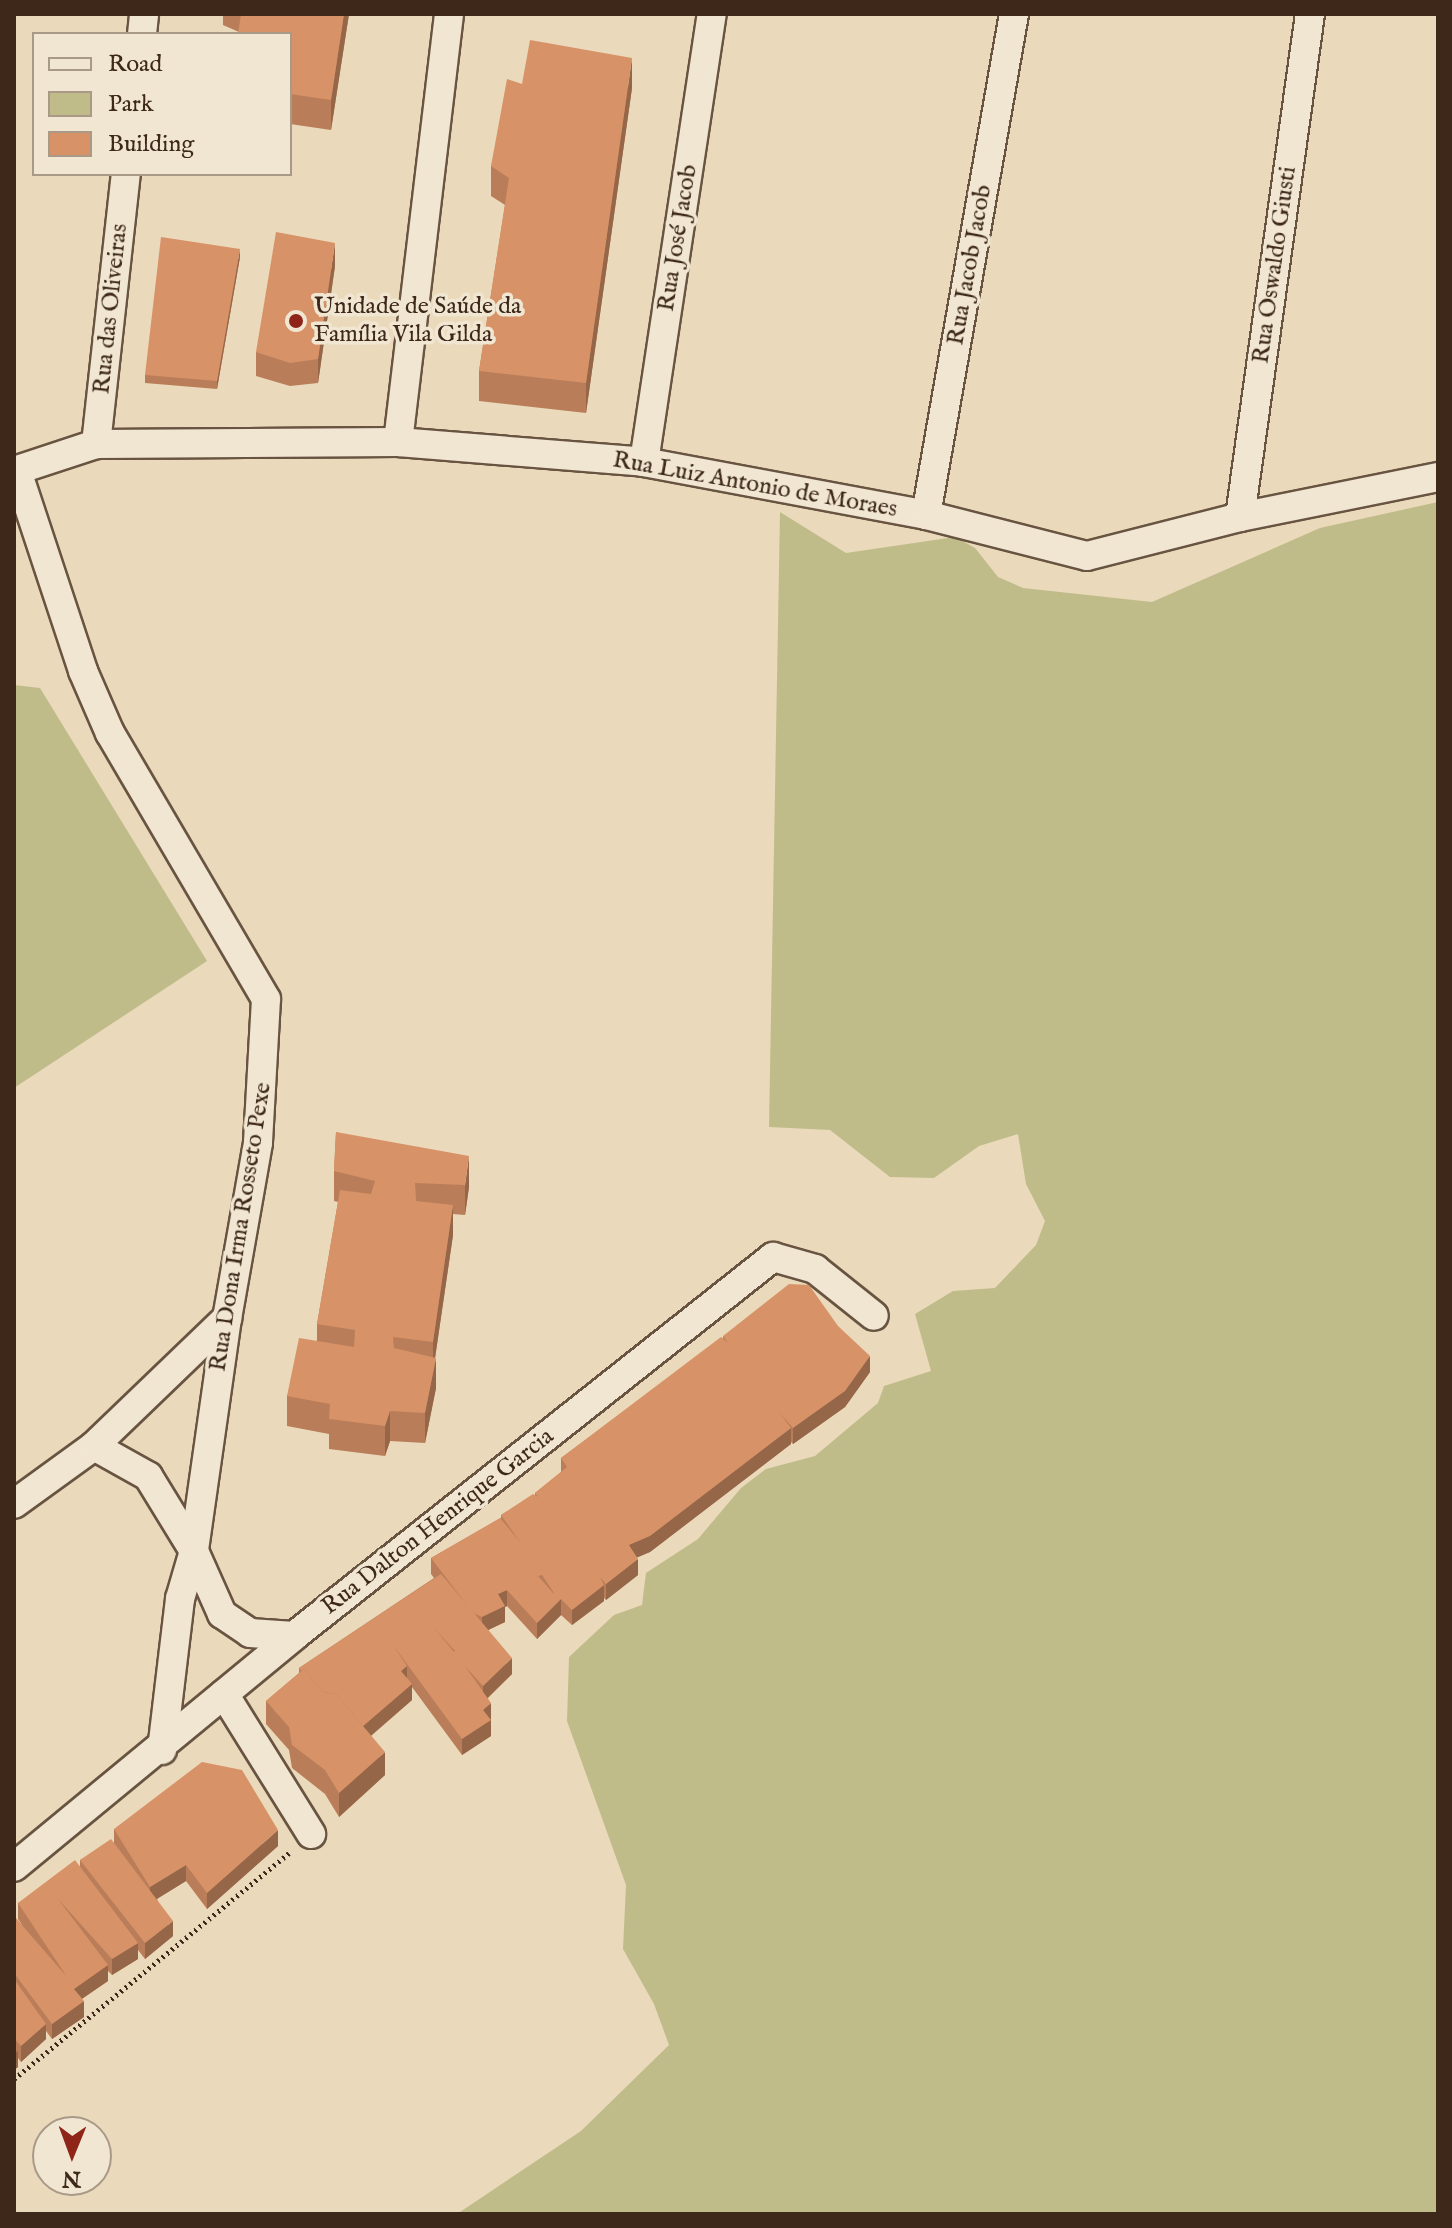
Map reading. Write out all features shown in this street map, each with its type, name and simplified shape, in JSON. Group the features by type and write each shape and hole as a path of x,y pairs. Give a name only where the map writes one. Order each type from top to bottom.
{"street":[{"path":"398,442 449,14"},
{"name":"Rua José Jacob","path":"644,462 712,14"},
{"name":"Rua Jacob Jacob","path":"926,515 1014,14"},
{"name":"Rua Oswaldo Giusti","path":"1240,517 1310,14"},
{"name":"Rua das Oliveiras","path":"96,444 126,176"},
{"name":"Rua Luiz Antonio de Moraes","path":"16,471 96,444 398,442 644,462 926,515 1087,556 1240,517 1438,477"},
{"name":"Rua Dona Irma Rosseto Pexe","path":"16,471 83,671 110,733 266,999 265,1095 227,1318 194,1551 180,1599 162,1750"},
{"name":"Rua Dalton Henrique Garcia","path":"14,1867 162,1750 294,1636 773,1257 815,1269 874,1316"},
{"path":"14,1504 94,1446 227,1318"},
{"path":"94,1446 148,1476 194,1551 222,1614 250,1633 294,1636"},
{"path":"224,1694 311,1834"}],"path":[{"path":"14,2079 311,1834"}],"green space":[{"path":"1438,502 1438,2214 457,2214 581,2131 669,2045 654,2004 623,1949 626,1885 567,1721 569,1657 614,1615 642,1605 646,1573 698,1539 741,1488 766,1469 815,1456 878,1403 884,1386 931,1371 915,1314 953,1291 995,1288 1036,1245 1045,1221 1026,1184 1018,1134 979,1146 934,1178 890,1177 830,1130 769,1127 780,512 846,553 955,537 975,548 998,577 1023,588 1152,602 1320,528"},
{"path":"14,685 40,688 207,961 14,1088"}],"building":[{"path":"241,14 344,14 331,100 292,94 292,32 238,32"},
{"path":"530,40 632,58 586,383 479,371 509,178 491,166 507,79 522,84"},
{"name":"Unidade de Saúde da Família Vila Gilda","path":"276,232 335,243 318,359 290,363 256,352"},
{"path":"161,237 240,249 217,381 145,375"},
{"path":"336,1132 469,1156 465,1185 415,1183 416,1201 453,1205 433,1342 393,1337 394,1348 436,1358 425,1413 390,1411 385,1426 329,1419 330,1404 287,1396 299,1338 354,1347 355,1330 317,1324 340,1190 371,1194 375,1181 334,1171"},
{"path":"789,1284 809,1285 838,1326 870,1356 845,1391 793,1428 779,1412 791,1428 650,1536 629,1545 638,1559 606,1584 600,1577 604,1585 572,1610 561,1599 537,1623 507,1590 498,1594 505,1606 482,1617 473,1613 431,1558 500,1518 520,1542 501,1515 533,1494 538,1497 535,1493 567,1467 561,1458 721,1337 728,1343 723,1336","holes":["542,1575 554,1594 538,1576"]},
{"path":"441,1574 512,1658 483,1686 465,1666 491,1703 483,1710 491,1720 462,1739 393,1645 407,1666 401,1671 412,1684 363,1726 336,1694 323,1692 304,1669 301,1671 299,1668"},
{"path":"304,1669 323,1692 336,1694 385,1752 339,1793 325,1770 292,1745 289,1727 266,1701"},
{"path":"202,1762 242,1770 278,1830 207,1893 186,1865 150,1887 114,1829"},
{"path":"111,1839 173,1921 145,1943 80,1860"},
{"path":"75,1860 138,1943 112,1959 58,1899 108,1965 74,1989 84,2001 52,2024 14,1973 14,1916 67,1977 18,1903"},
{"path":"14,1979 46,2024 21,2046 14,2038"}],"place":[{"name":"Unidade de Saúde da Família Vila Gilda","path":"296,321"}]}
